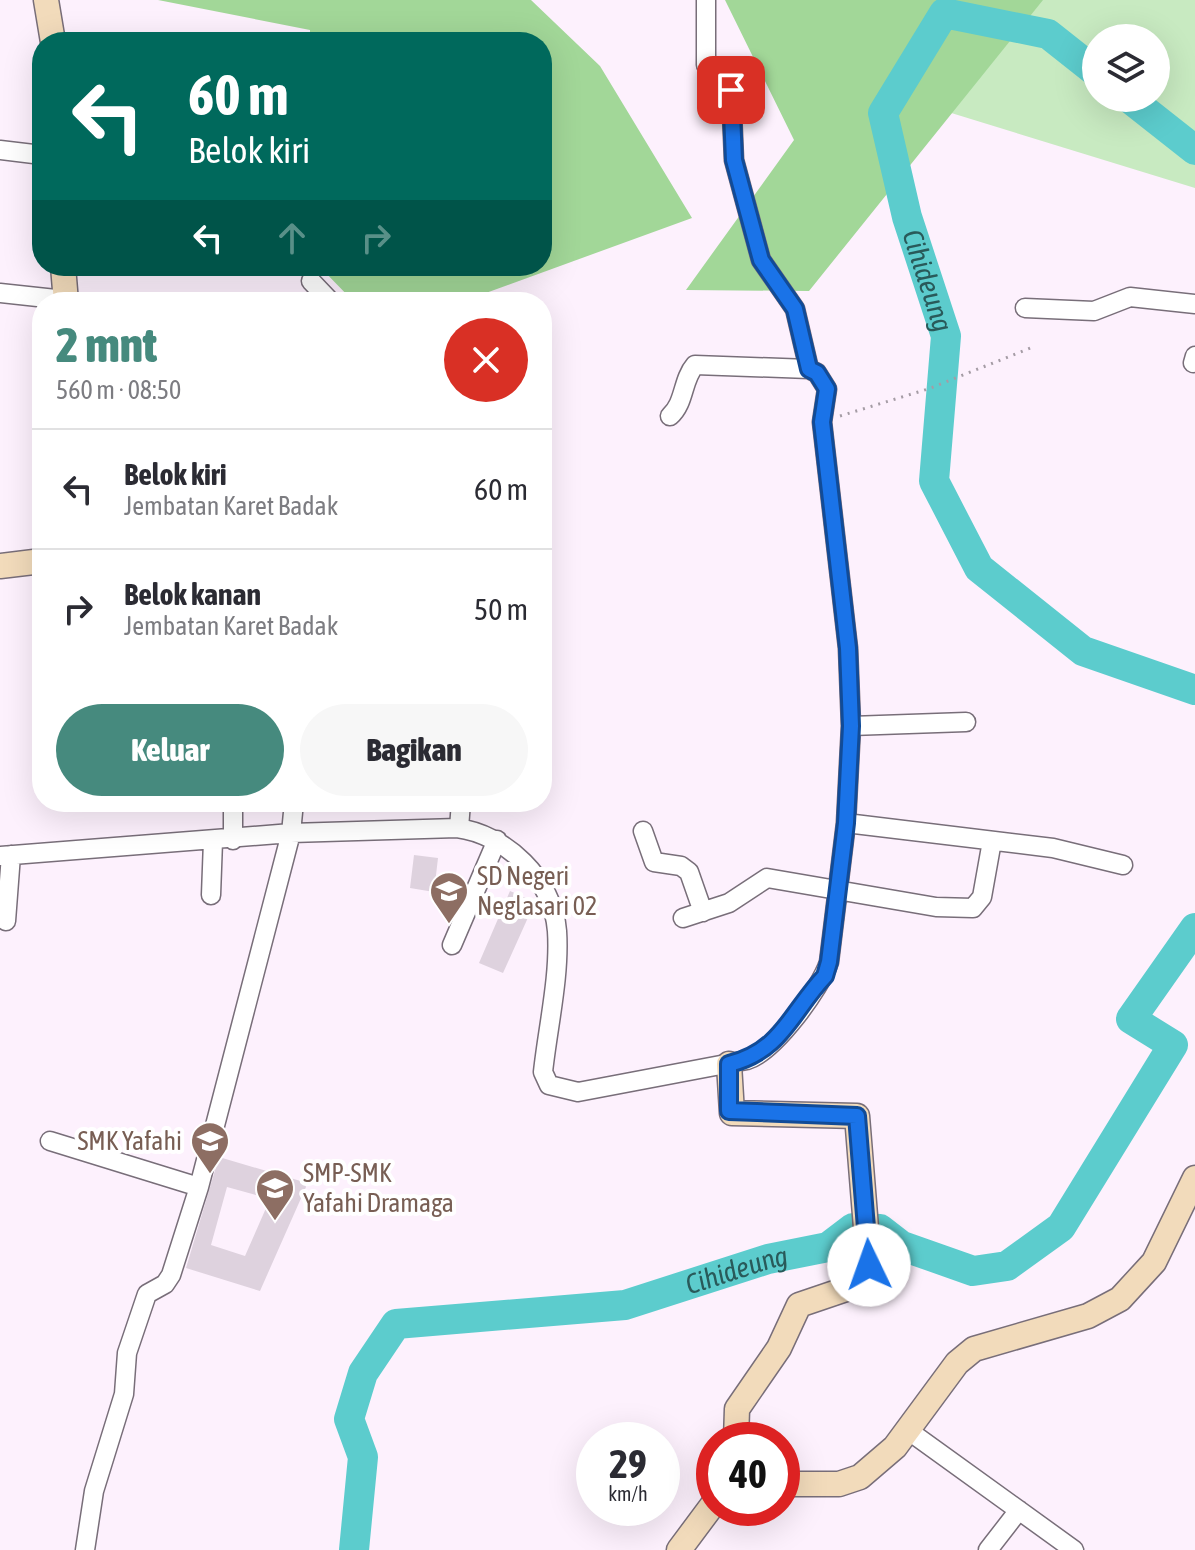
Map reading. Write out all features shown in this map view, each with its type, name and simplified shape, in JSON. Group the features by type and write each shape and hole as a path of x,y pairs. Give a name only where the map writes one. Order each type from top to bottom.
{"street":[{"path":"46,0 51,32"},
{"path":"706,0 706,65 731,90 734,160 761,260 795,309 809,369"},
{"path":"0,150 32,154"},
{"path":"311,281 321,292"},
{"path":"0,293 32,297"},
{"path":"1025,308 1094,311 1130,297 1195,304"},
{"path":"6,921 5,856 291,833 459,828 497,840 526,866 555,917 557,947 543,1072 549,1085 578,1092 756,1057 768,1047 825,976 833,946 846,823 851,726 848,648 822,422 827,389 817,373 809,369 695,365 687,376 678,406 670,416"},
{"path":"0,566 32,562"},
{"path":"851,726 966,722"},
{"path":"233,812 233,840"},
{"path":"85,1550 94,1491 124,1394 127,1353 147,1294 165,1284 171,1275 199,1187 291,833 293,812"},
{"path":"459,828 460,812"},
{"path":"846,823 1053,848 1123,865"},
{"path":"643,831 654,862 681,866 689,872 703,912"},
{"path":"452,945 497,840"},
{"path":"211,895 213,841"},
{"path":"683,918 729,903 767,878 936,907 973,908 982,897 992,841"},
{"path":"729,1064 732,1113 857,1116 866,1195 869,1265 865,1279 858,1285 799,1305 779,1348 737,1409 737,1422"},
{"path":"50,1141 199,1187"},
{"path":"800,1483 848,1482 881,1461 909,1431 957,1363 974,1349 1088,1316 1132,1289 1154,1262 1195,1178"},
{"path":"909,1431 1074,1550"},
{"path":"988,1550 1019,1510"},
{"path":"679,1550 696,1524"}],"path":[{"path":"822,422 928,389 1033,347"}],"green space":[{"path":"158,0 531,0 600,66 692,218 552,269 552,32 310,30"},
{"path":"725,0 1043,0 809,291 686,290 794,140"},
{"path":"943,0 1195,0 1195,188 896,96"},
{"path":"329,276 532,276 488,292 344,292"}],"building":[{"path":"414,855 438,858 434,892 410,888"},
{"path":"510,891 535,902 503,973 479,963"},
{"name":"SMP-SMK Yafahi Dramaga","path":"219,1157 304,1182 306,1187 260,1291 186,1268","holes":["227,1187 270,1199 245,1256 211,1245"]}],"waterway":[{"name":"Cihideung","path":"1082,61 1048,34 944,13 883,113 907,217 946,336 934,481 979,568 1083,651 1195,690"},
{"name":"Cihideung","path":"1147,112 1195,150"},
{"name":"Cihideung","path":"354,1550 363,1457 349,1419 363,1373 396,1324 625,1305 768,1259 828,1247 853,1228 880,1229 902,1246 973,1271 1007,1266 1061,1227 1173,1045 1131,1019 1195,928"}],"place":[{"name":"SD Negeri Neglasari 02","path":"449,925"},
{"name":"SMK Yafahi","path":"210,1175"},
{"name":"SMP-SMK Yafahi Dramaga","path":"275,1222"}],"route":[{"path":"731,90 734,160 761,260 795,309 809,369 817,373 827,389 822,422 841,609 848,648 851,726 846,823 833,946 825,976 768,1047 756,1057 729,1064 729,1111 854,1113 857,1116 866,1195 869,1265"}]}
